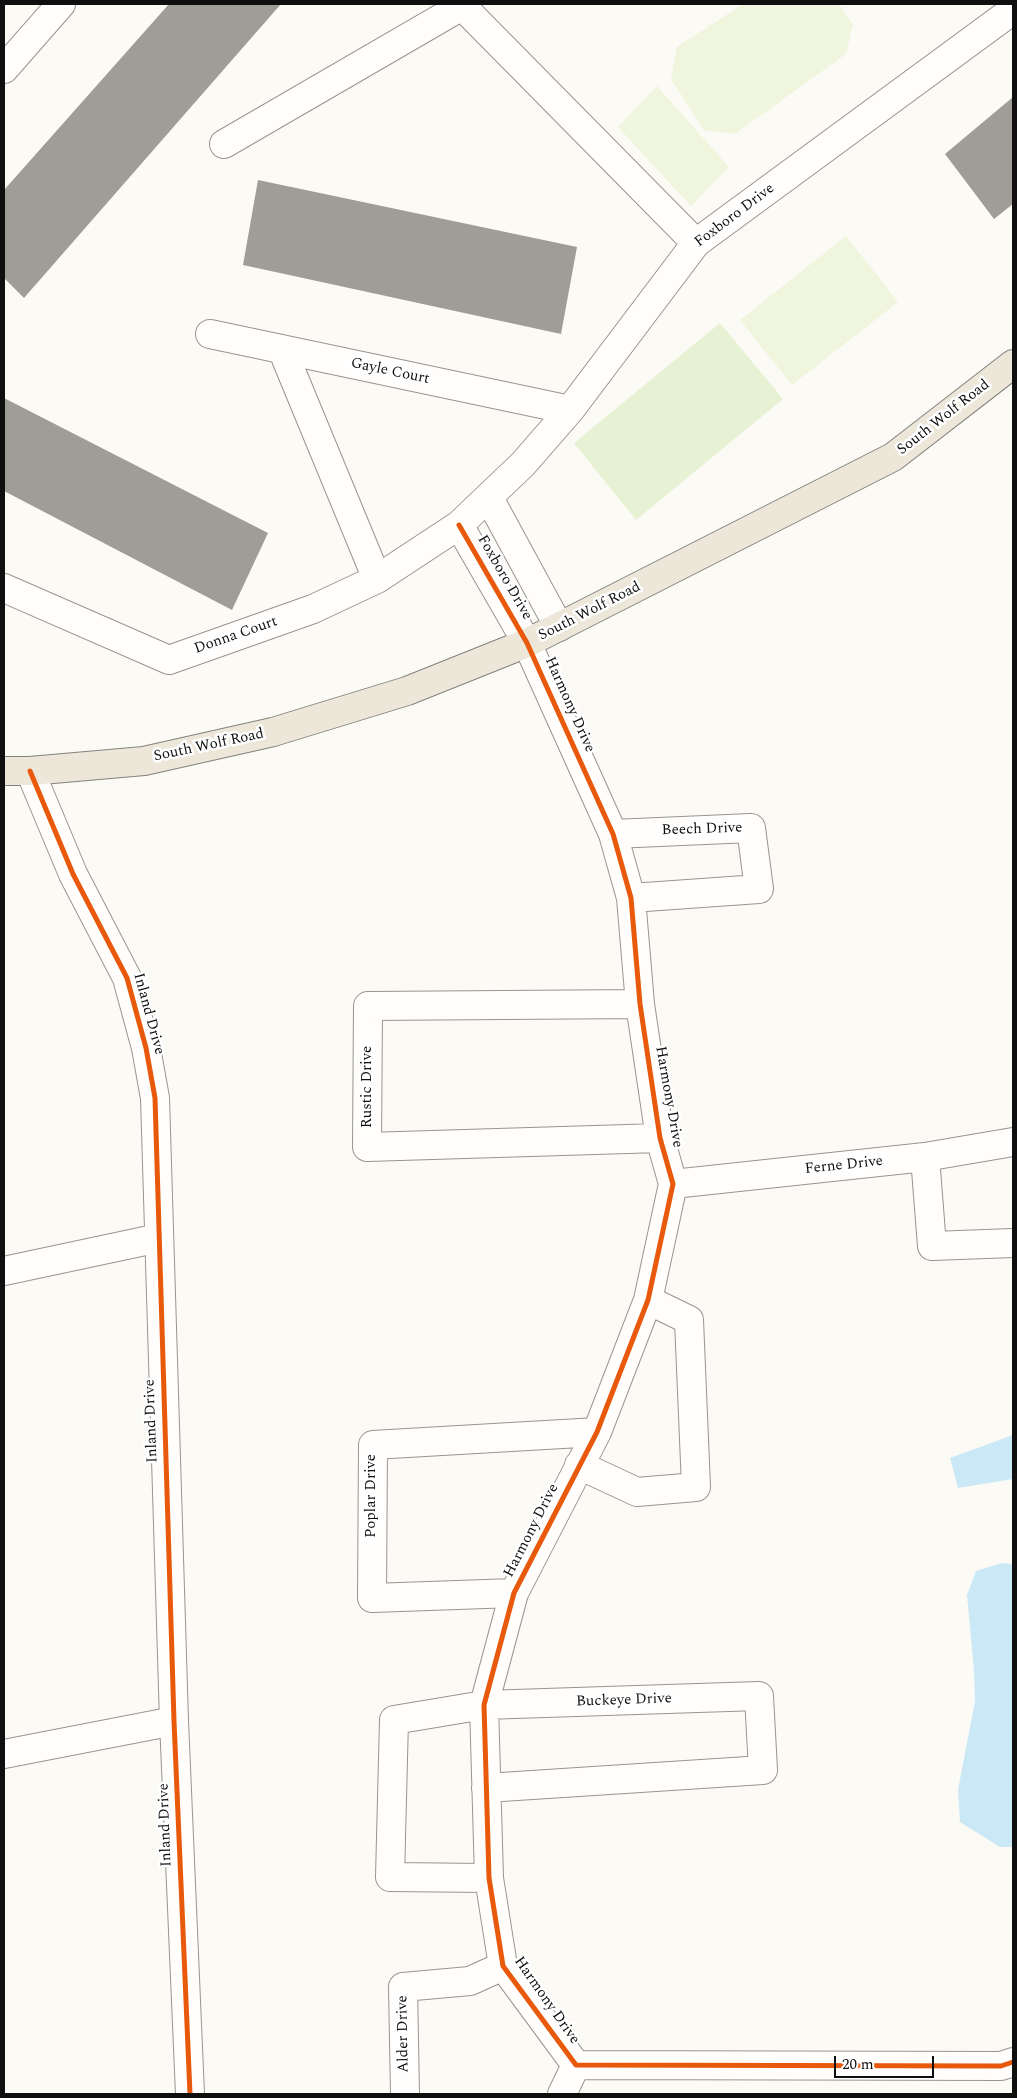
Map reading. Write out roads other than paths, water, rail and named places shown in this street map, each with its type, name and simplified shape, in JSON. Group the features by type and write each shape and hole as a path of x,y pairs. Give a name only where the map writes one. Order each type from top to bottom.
{"main road":[{"name":"South Wolf Road","path":"17,771 144,761 273,732 407,691 527,644 894,457 1013,364"}],"street":[{"path":"4,69 61,4"},
{"path":"224,144 461,5 696,243"},
{"name":"Foxboro Drive","path":"527,644 459,525 522,464 570,410 696,243 1013,10"},
{"name":"Gayle Court","path":"210,334 570,410"},
{"path":"282,349 377,579"},
{"name":"Foxboro Drive","path":"489,498 559,627"},
{"name":"Donna Court","path":"4,588 169,660 313,609 377,579 459,525"},
{"name":"Harmony Drive","path":"527,644 613,834 630,898 640,1004 660,1138 673,1184 648,1300 597,1432 514,1593 484,1705 489,1878 503,1966 576,2065 1001,2066 1013,2062"},
{"name":"Inland Drive","path":"17,771 127,978 146,1048 155,1098 174,1721 190,2094"},
{"name":"Beech Drive","path":"613,834 751,828 759,889 630,898"},
{"name":"Rustic Drive","path":"640,1004 368,1006 368,1147 660,1138"},
{"name":"Ferne Drive","path":"673,1184 925,1157 1013,1142"},
{"path":"925,1157 932,1246 1013,1243"},
{"path":"4,1270 159,1238"},
{"path":"580,1465 637,1492 696,1487 689,1320 648,1300"},
{"name":"Poplar Drive","path":"514,1593 372,1598 373,1445 597,1432"},
{"name":"Buckeye Drive","path":"486,1788 763,1770 759,1696 484,1705 394,1720 390,1877 489,1878"},
{"path":"4,1754 174,1721"},
{"name":"Alder Drive","path":"405,2094 403,1986 470,1981 503,1966"},
{"path":"562,2094 576,2065"}],"water":[{"path":"1013,1435 1013,1479 958,1488 950,1458"},
{"path":"1002,1563 1013,1564 1013,1847 1000,1847 960,1822 958,1790 975,1701 967,1595 976,1571"}]}
